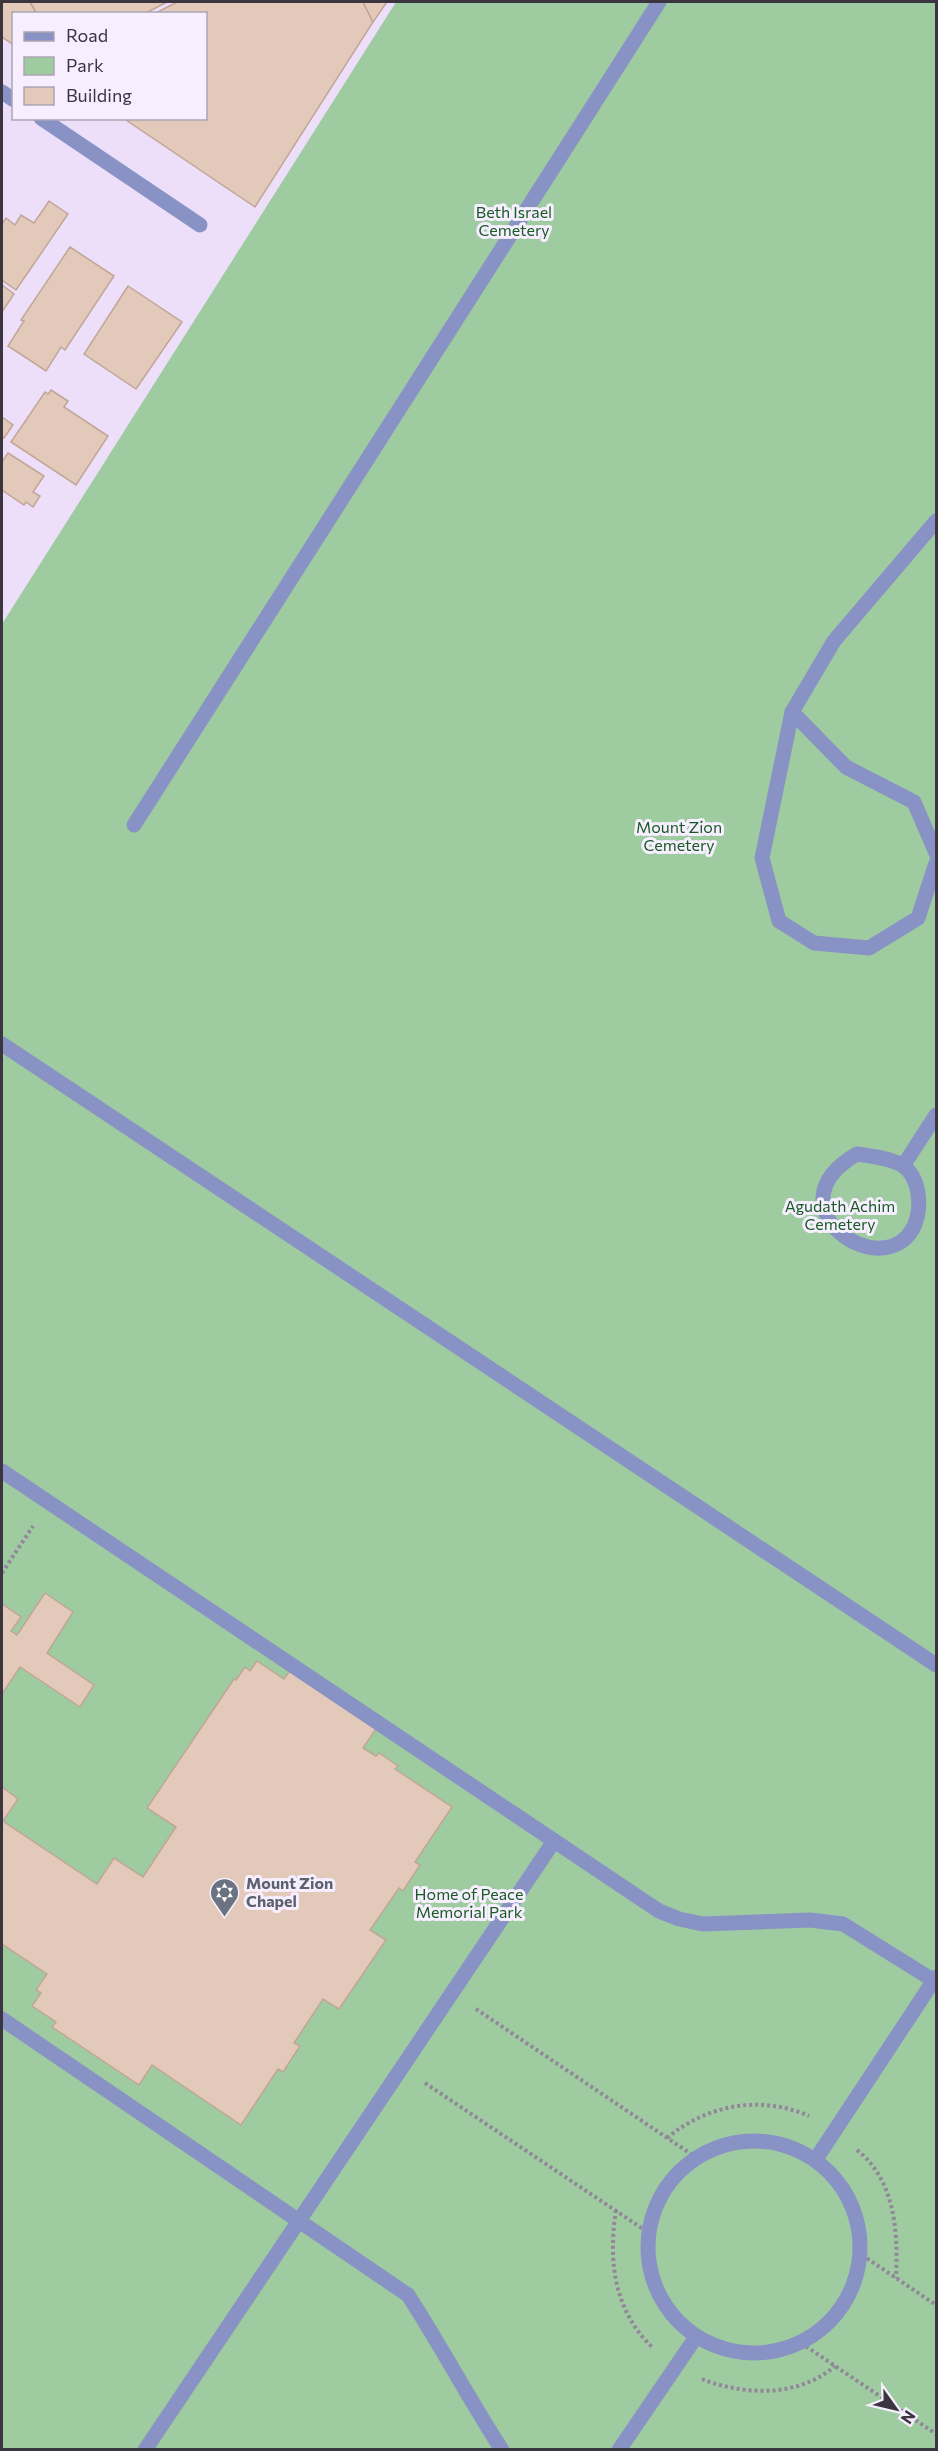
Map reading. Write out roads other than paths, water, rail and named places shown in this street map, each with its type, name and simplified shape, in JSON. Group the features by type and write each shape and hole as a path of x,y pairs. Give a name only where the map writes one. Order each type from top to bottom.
{"street":[{"path":"134,825 659,2"},
{"path":"43,120 200,225"},
{"path":"936,521 834,641 792,712 762,858 779,921 814,943 869,948 918,918 936,863"},
{"path":"792,712 846,767 914,802 936,853"},
{"path":"2,1044 936,1665"},
{"path":"903,1166 936,1114"},
{"path":"857,1154 874,1156 903,1166 918,1189 919,1213 912,1232 895,1245 872,1249 850,1242 833,1229 823,1206 825,1184 838,1165 857,1154"},
{"path":"2,1471 659,1911 679,1919 703,1924 810,1920 843,1924 936,1980 816,2159"},
{"path":"145,2450 554,1841"},
{"path":"2,2019 301,2220 408,2295 444,2350 483,2421 502,2450"},
{"path":"744,2140 769,2141 793,2148 816,2159 832,2174 847,2195 858,2223 862,2255 854,2284 841,2309 821,2329 801,2343 773,2352 747,2354 722,2349 696,2337 673,2317 658,2295 650,2270 651,2217 664,2189 679,2171 697,2158 723,2145 744,2140"},
{"path":"619,2450 696,2337"}],"place":[{"name":"Mount Zion Chapel","path":"225,1918"}],"park label":[{"name":"Beth Israel Cemetery","path":"514,221"},
{"name":"Mount Zion Cemetery","path":"679,836"},
{"name":"Agudath Achim Cemetery","path":"840,1215"},
{"name":"Home of Peace Memorial Park","path":"469,1903"}]}
